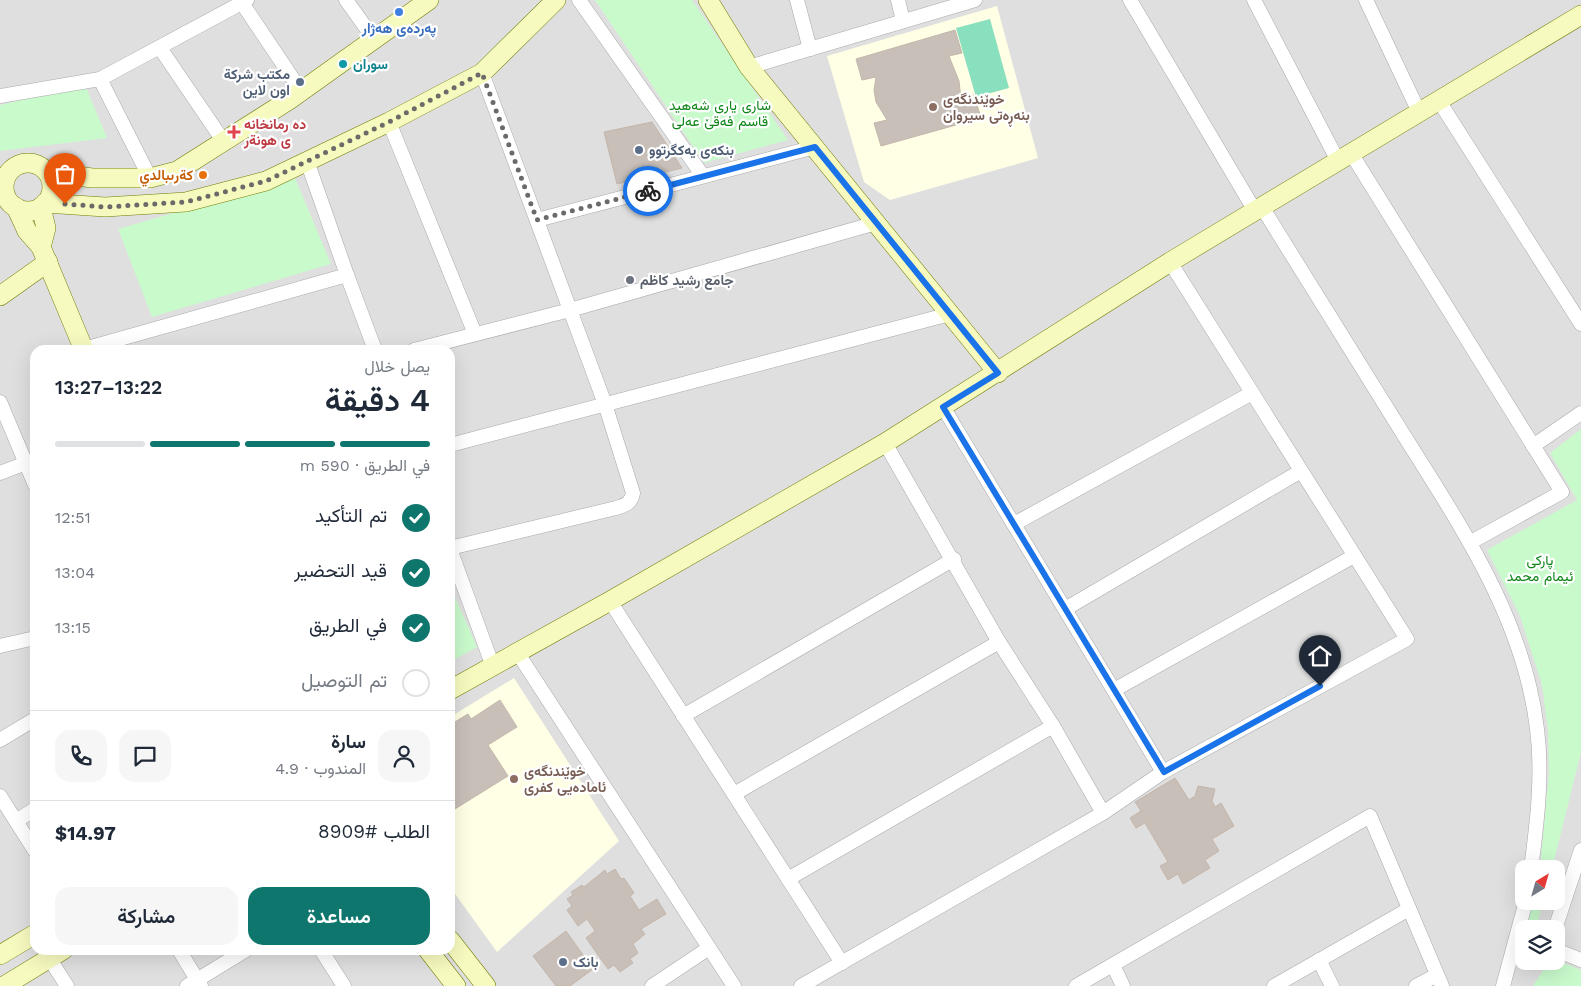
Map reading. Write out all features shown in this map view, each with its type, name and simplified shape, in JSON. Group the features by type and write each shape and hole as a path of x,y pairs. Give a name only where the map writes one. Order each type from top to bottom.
{"street":[{"path":"346,0 374,39"},
{"path":"47,172 92,178 150,178 187,166 301,91 430,0"},
{"path":"8,202 28,210 43,205 105,207 186,202 266,181 389,122 482,73 556,0"},
{"path":"580,0 703,176"},
{"path":"708,0 749,67 998,373"},
{"path":"797,0 810,49"},
{"path":"898,0 903,21"},
{"path":"749,67 975,0"},
{"path":"1130,0 1258,209 1470,542 1508,622 1530,688 1540,769 1532,860"},
{"path":"1254,0 1344,157 1562,492 1470,542"},
{"path":"1366,0 1419,112"},
{"path":"0,96 100,79 245,2 301,91"},
{"path":"455,687 492,664 610,601 886,443 1170,262 1581,15"},
{"path":"160,48 224,142"},
{"path":"455,548 627,504 632,500 632,494 606,404 482,73"},
{"path":"100,79 150,178"},
{"path":"1438,101 1581,324"},
{"path":"389,122 475,334"},
{"path":"537,220 815,147"},
{"path":"307,161 373,345"},
{"path":"0,296 45,255 46,228 43,205 49,198 52,185 47,172 43,168 30,163 6,169 5,180 8,202 45,255 82,345"},
{"path":"433,345 570,310 876,223"},
{"path":"801,986 1103,813 1164,772 1407,639 1170,262"},
{"path":"98,345 347,275"},
{"path":"455,444 950,314"},
{"path":"1014,524 1252,393"},
{"path":"0,402 30,459"},
{"path":"943,407 1164,772"},
{"path":"1533,446 1581,413"},
{"path":"886,443 954,559 999,642 1053,726 1103,813"},
{"path":"0,473 30,461"},
{"path":"1065,609 1301,471"},
{"path":"1114,690 1354,556"},
{"path":"683,716 954,559"},
{"path":"455,563 492,664"},
{"path":"610,601 842,963"},
{"path":"0,646 30,639"},
{"path":"734,794 999,642"},
{"path":"517,652 734,986"},
{"path":"0,740 30,722"},
{"path":"788,880 1053,726"},
{"path":"0,796 30,843"},
{"path":"16,820 30,812"},
{"path":"1076,986 1370,816 1439,980 1416,986"},
{"path":"1558,920 1581,853"},
{"path":"1274,986 1409,909"},
{"path":"0,955 30,937"},
{"path":"455,946 486,986"},
{"path":"652,986 709,948"},
{"path":"1503,986 1515,952"},
{"path":"1565,954 1581,960"},
{"path":"4,986 49,955"},
{"path":"53,955 66,986"},
{"path":"181,955 195,984 238,955"},
{"path":"324,955 344,986"},
{"path":"432,955 456,986"},
{"path":"1319,960 1332,986"},
{"path":"1113,965 1123,986"}],"shaded area":[{"path":"0,0 1581,0 1581,986 0,986"},
{"name":"خوێندنگەی بنەڕەتی سیروان","path":"997,6 1038,158 890,200 864,182 827,56"},
{"name":"خوێندنگەی ئامادەیی کفری","path":"514,678 619,841 497,952 455,894 455,714"}],"green space":[{"name":"شاری یاری شەهید قاسم فەقێ عەلی","path":"595,0 692,0 788,140 704,163"},
{"path":"990,19 1009,88 976,97 956,28"},
{"path":"85,85 107,138 0,151 0,105"},
{"path":"295,178 331,264 152,317 118,229"},
{"name":"پارکی ئیمام محمد","path":"1581,429 1581,752 1554,860 1541,860 1549,773 1548,730 1542,685 1520,616 1487,550 1577,500 1550,453"},
{"path":"455,597 477,647 455,659"},
{"path":"1531,910 1541,910 1538,920 1529,920"},
{"path":"1565,964 1581,970 1581,986 1533,986 1543,970 1565,970"}],"building":[{"path":"955,30 962,53 949,56 959,81 961,99 974,95 981,118 881,146 874,123 887,120 876,102 874,90 876,77 862,80 856,59"},
{"name":"بنکەی یەکگرتوو","path":"652,122 682,168 617,184 604,132"},
{"path":"500,700 517,727 488,745 508,776 455,809 455,722 468,714 471,719"},
{"path":"1175,778 1189,800 1195,796 1198,786 1215,789 1212,801 1215,807 1221,803 1234,826 1212,839 1219,851 1205,860 1210,868 1183,884 1178,874 1168,880 1160,866 1168,862 1145,823 1136,828 1130,818 1141,811 1135,802"},
{"path":"615,869 621,879 624,878 634,893 630,896 639,910 657,899 666,914 641,929 645,934 633,944 638,953 630,959 633,963 620,972 614,965 608,969 586,938 595,931 587,919 578,926 567,910 572,906 567,899 573,895 571,892 582,885 584,887 605,870 607,874"},
{"name":"بانک","path":"566,931 593,969 570,986 556,986 533,956"}],"way so far":[{"path":"65,204 105,207 186,202 266,181 389,122 482,73 537,220 648,191"}],"place":[{"name":"پەردەى ھەژار","path":"399,12"},
{"name":"سوران","path":"343,64"},
{"name":"مكتب شركة اون لاين","path":"300,82"},
{"name":"خوێندنگەی بنەڕەتی سیروان","path":"933,107"},
{"name":"ده رمانخانه ى هونةر","path":"234,132"},
{"name":"بنکەی یەکگرتوو","path":"639,150"},
{"name":"كةرىبالدي","path":"203,175"},
{"name":"جامع رشيد كاظم","path":"630,280"},
{"name":"خوێندنگەی ئامادەیی کفری","path":"514,779"},
{"name":"بانک","path":"563,962"}],"route":[{"path":"648,191 815,147 998,373 943,407 1164,772 1320,686"}]}
